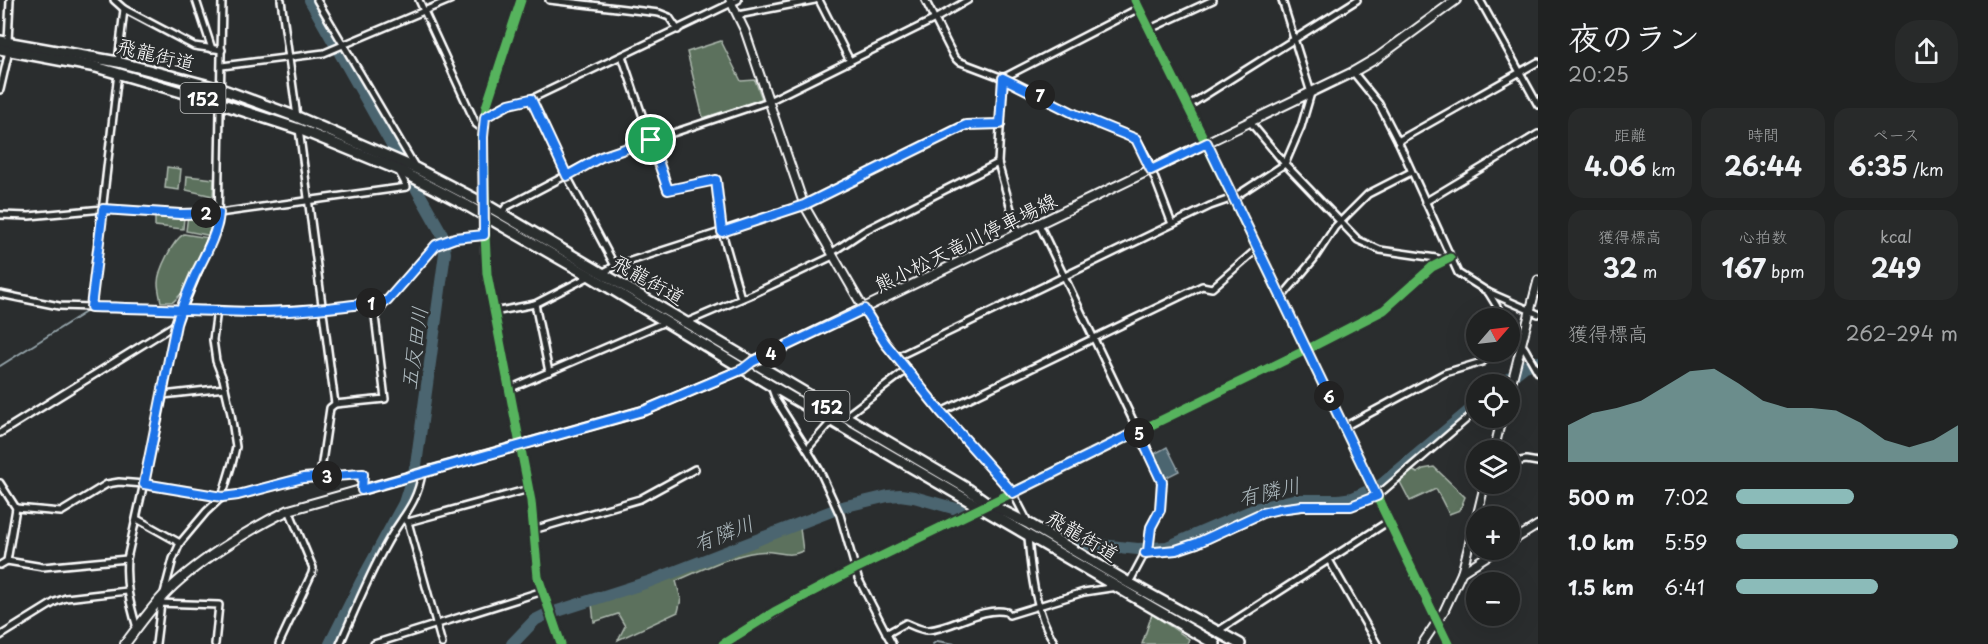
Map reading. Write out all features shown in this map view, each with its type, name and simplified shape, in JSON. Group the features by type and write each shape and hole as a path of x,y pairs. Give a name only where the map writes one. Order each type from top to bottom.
{"highway":[{"name":"飛龍街道","path":"4,46 118,62 221,89 297,117 415,168 502,213 846,416 985,506 1028,537 1118,587 1207,642"},
{"name":"飛龍街道","path":"4,46 118,73 222,104 299,129 399,170 484,215 590,276 770,385 985,506 1029,524 1129,583 1240,644"}],"main road":[{"name":"熊小松天竜川停車場線","path":"125,644 164,595 224,548 266,521 289,510 646,410 743,369 752,362 1353,72 1377,58 1456,0"}],"street":[{"path":"0,90 10,0"},
{"path":"114,0 124,9 194,46 222,50"},
{"path":"196,0 212,49"},
{"path":"137,628 127,591 127,559 176,324 214,237 219,213 222,0"},
{"path":"280,0 297,117"},
{"path":"317,0 415,168"},
{"path":"419,0 476,124 484,130"},
{"path":"222,66 324,53 450,0"},
{"path":"521,0 486,107 484,235 487,274 529,489 536,565 561,644"},
{"path":"549,0 659,13 669,16 678,30"},
{"path":"738,15 817,0 850,61"},
{"path":"925,0 958,61 1003,78 1077,115 1136,139 1172,224"},
{"path":"502,213 506,207 601,157 769,101 935,19 968,0"},
{"path":"1136,0 1448,644"},
{"path":"1150,29 1213,0"},
{"path":"897,357 1210,206 1233,198 1285,164 1301,127 1311,93 1282,0"},
{"path":"1188,106 1357,0"},
{"path":"1480,0 1538,105"},
{"path":"485,117 509,104 531,99 734,1 804,205 876,330 941,412 1013,493 1029,524"},
{"path":"1003,78 1139,8"},
{"path":"118,62 124,9"},
{"path":"622,56 668,190 716,180 722,232 741,298"},
{"path":"1398,141 1538,62"},
{"path":"1353,72 1379,104 1458,273 1488,292 1538,314"},
{"path":"91,307 118,73"},
{"path":"1003,78 998,164 1018,234"},
{"path":"531,99 567,176 615,266"},
{"path":"1250,122 1285,164 1358,240 1380,250 1444,261"},
{"path":"602,273 615,266 804,205 966,125 1000,124"},
{"path":"299,129 335,404"},
{"path":"1425,202 1538,135"},
{"path":"687,322 832,254 864,231 998,164"},
{"path":"0,215 29,216 103,209 180,214 219,213 407,187 399,170"},
{"path":"1281,298 1314,259 1340,221 1368,194 1411,172"},
{"path":"1039,224 1162,482 1160,510 1151,527 1147,552 1129,583"},
{"path":"320,476 330,408 335,404 386,399 375,316 427,254 440,243 484,235"},
{"path":"941,412 1202,286 1212,288 1257,249"},
{"path":"723,644 774,612 855,569 1306,350 1383,310 1432,267 1450,258"},
{"path":"494,312 535,304 590,276"},
{"path":"1514,374 1538,280"},
{"path":"1488,292 1498,308"},
{"path":"1,296 59,306 260,312 321,309 387,301"},
{"path":"535,304 549,372"},
{"path":"164,595 173,559 180,543 222,497 236,447 213,340 217,310"},
{"path":"509,389 667,321"},
{"path":"0,433 176,324"},
{"path":"1521,345 1537,370"},
{"path":"1344,427 1445,373 1482,362"},
{"path":"846,416 908,369"},
{"path":"770,385 776,400 819,469 840,514 858,578 892,644"},
{"path":"163,394 225,388"},
{"path":"1147,552 1176,550 1262,513 1279,509 1302,506 1351,506 1376,494 1466,419"},
{"path":"807,449 833,420"},
{"path":"1520,461 1538,462"},
{"path":"533,530 640,499 695,469"},
{"path":"15,508 61,512 107,483 119,482 222,497 238,495 286,481 320,476 363,474 362,490"},
{"path":"420,474 414,502 406,520 442,644"},
{"path":"0,483 15,508 6,561 0,566"},
{"path":"340,644 397,526 406,520 529,489"},
{"path":"279,644 313,568 289,510"},
{"path":"137,519 180,543"},
{"path":"1218,631 1389,521"},
{"path":"1520,536 1538,525"},
{"path":"1028,537 1031,574 1038,607 1047,631 1055,644"},
{"path":"1422,644 1437,622 1462,572 1466,556"},
{"path":"6,561 43,567 127,559"},
{"path":"1329,560 1377,644"},
{"path":"1462,572 1481,560"},
{"path":"886,634 906,623 927,631 985,613 1000,610 1009,615 1084,592 1118,587"},
{"path":"0,636 55,602 66,598 127,591"},
{"path":"374,644 543,591"},
{"path":"156,644 159,603 219,605 215,644"},
{"path":"735,636 739,644"}],"green space":[{"path":"721,41 741,81 755,80 762,99 703,118 687,52"},
{"path":"167,167 181,169 179,190 165,188"},
{"path":"187,176 214,179 213,196 186,190"},
{"path":"155,215 184,217 183,229 155,226"},
{"path":"188,215 214,216 212,236 186,231"},
{"path":"184,234 209,238 185,290 173,302 161,302 158,283 161,271 171,249"},
{"path":"1434,467 1465,497 1460,510 1449,514 1436,489 1410,501 1399,480 1412,470 1417,473"},
{"path":"800,528 803,551 791,554 763,551 747,554 676,581 681,599 678,612 618,640 625,626 618,614 594,622 592,604"},
{"path":"1152,614 1189,639 1187,644 1142,644"}],"water":[{"path":"1167,447 1179,471 1165,478 1154,454"}],"waterway":[{"name":"五反田川","path":"310,0 442,234 445,253 416,465 404,503 330,644"},
{"path":"0,366 89,310"},
{"name":"有隣川","path":"1515,374 1525,366 1538,362"},
{"name":"有隣川","path":"1081,543 1138,549 1167,547 1258,508 1293,500 1353,498 1381,485 1466,413"},
{"name":"有隣川","path":"512,644 535,620 545,615 648,582 842,507 900,495 960,510"},
{"path":"933,644 937,641 955,644"}],"cycle path":[{"path":"521,0 486,107 483,137 487,274 531,501 538,577 561,644"},
{"path":"1135,0 1448,644"},
{"path":"723,644 774,612 855,569 1384,310 1432,267 1450,258"}],"route":[{"path":"651,140 601,157 567,176 531,99 509,104 485,117 483,137 484,235 455,238 436,245 387,301 328,308 260,312 181,309 91,307 103,209 180,214 219,213 214,237 194,278 181,309 176,324 144,484 222,497 303,478 363,474 362,490 646,410 743,369 752,362 864,309 885,343 941,412 1013,493 1138,431 1162,482 1160,510 1151,527 1148,551 1145,553 1176,550 1197,543 1262,513 1302,506 1351,506 1377,496 1207,143 1151,170 1136,139 1077,115 1003,78 1000,124 966,125 804,205 722,232 716,180 668,190 651,140"}]}
